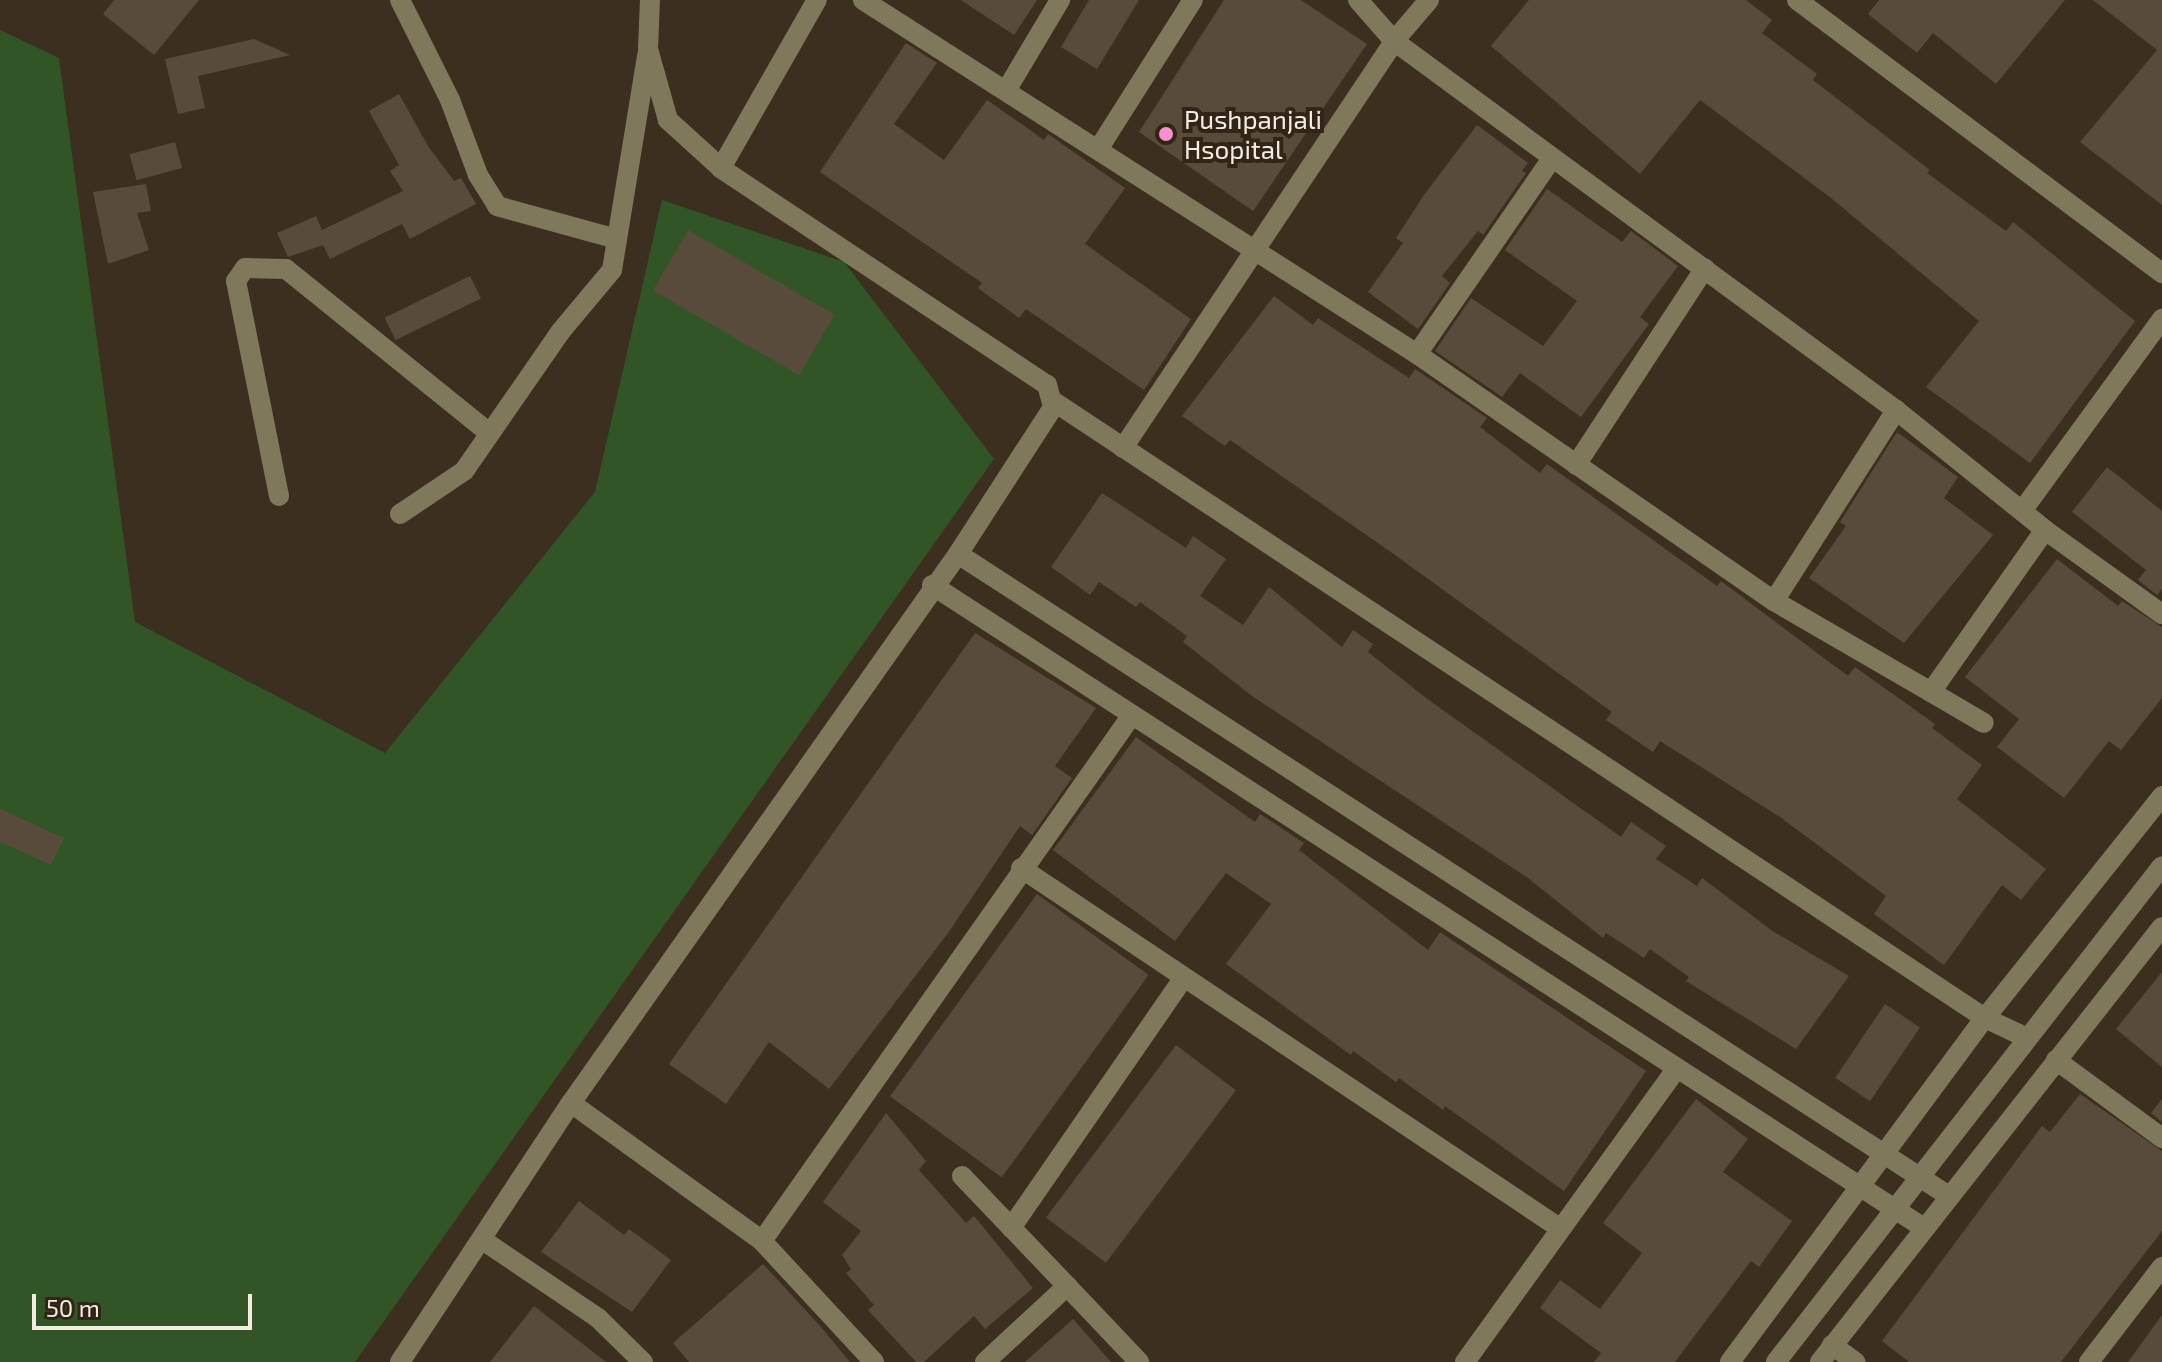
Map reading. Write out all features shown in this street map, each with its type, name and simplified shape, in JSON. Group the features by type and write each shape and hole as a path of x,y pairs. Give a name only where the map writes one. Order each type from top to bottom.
{"street":[{"path":"400,0 450,100 490,197 509,210 613,238"},
{"path":"400,514 464,471 561,331 612,270 613,238 648,49 650,0"},
{"path":"721,168 817,0"},
{"path":"863,0 1099,148 1254,253 1417,354 1774,601 1984,723"},
{"path":"1007,89 1060,0"},
{"path":"1099,148 1193,0"},
{"path":"1358,0 1394,41 1896,410 2045,530 2162,614"},
{"path":"1123,448 1394,41 1429,0"},
{"path":"1797,0 2162,273"},
{"path":"400,1362 484,1241 571,1103 932,585 958,554 1049,417 1053,401 1047,385 721,168 668,120 648,49"},
{"path":"1417,354 1552,158"},
{"path":"279,496 236,281 245,268 286,269 489,433"},
{"path":"1576,465 1705,268"},
{"path":"2022,511 2162,319"},
{"path":"1053,401 1985,1018 2025,1037"},
{"path":"1774,601 1896,410"},
{"path":"1931,692 2045,530"},
{"path":"958,554 1949,1196"},
{"path":"932,585 1924,1228"},
{"path":"762,1241 1021,868 1132,715"},
{"path":"1730,1362 1985,1018 2162,796"},
{"path":"1776,1362 2025,1037 2162,866"},
{"path":"1021,868 1558,1227"},
{"path":"1855,1362 1826,1354 2162,927"},
{"path":"1011,1228 1183,979"},
{"path":"2056,1060 2162,1138"},
{"path":"1465,1362 1558,1227 1677,1068"},
{"path":"571,1103 762,1241 874,1362"},
{"path":"962,1176 1139,1362"},
{"path":"484,1241 598,1318 643,1362"},
{"path":"2089,1362 2162,1267"},
{"path":"985,1362 1067,1286"}],"green space":[{"path":"0,30 59,58 135,622 385,753 595,492 662,200 844,262 994,459 355,1362 0,1362"}],"building":[{"path":"114,0 199,0 154,55 103,14"},
{"path":"961,0 1037,0 1014,35"},
{"path":"1089,0 1139,0 1097,69 1061,47"},
{"path":"1224,0 1301,0 1367,44 1253,211 1139,132"},
{"path":"1529,0 1746,0 1772,20 1762,33 1817,74 1813,80 1930,170 1927,173 2006,231 2013,222 2135,321 2030,463 1926,387 1979,321 1831,198 1700,100 1640,174 1491,46"},
{"path":"1879,0 2065,0 1996,84 1933,33 1917,53 1868,14"},
{"path":"2093,0 2162,0 2162,205 2080,142 2157,50"},
{"path":"254,39 290,55 198,76 205,108 178,114 165,59"},
{"path":"906,43 937,63 894,124 944,160 987,100 1044,140 1048,134 1125,188 1085,244 1191,319 1144,390 1026,309 1019,318 978,288 982,283 820,172"},
{"path":"399,94 428,146 454,181 461,178 476,204 410,239 402,224 330,259 323,245 288,257 277,233 316,216 322,230 403,191 390,171 399,165 369,111"},
{"path":"1477,125 1528,163 1522,171 1526,173 1483,235 1478,231 1442,276 1450,283 1418,329 1368,292 1403,243 1396,238 1424,195"},
{"path":"175,142 182,168 137,180 130,154"},
{"path":"146,184 151,211 137,213 149,250 108,264 93,192"},
{"path":"1547,189 1622,242 1631,231 1678,266 1640,317 1649,324 1581,417 1520,373 1502,397 1435,351 1471,298 1543,346 1577,301 1505,250"},
{"path":"688,230 834,314 799,375 653,291"},
{"path":"470,276 481,298 396,340 385,318"},
{"path":"1274,296 1313,325 1318,318 1409,378 1415,369 1487,418 1480,427 1540,473 1547,464 1717,586 1721,581 1848,676 1855,667 1935,724 1932,728 1982,765 1957,799 2046,869 2021,900 2002,885 1944,965 1874,914 1886,896 1780,817 1660,741 1653,752 1606,720 1612,712 1395,555 1230,440 1225,446 1182,416"},
{"path":"1897,432 1958,477 1944,498 1993,535 1904,643 1809,578 1846,526 1840,522"},
{"path":"2107,467 2162,511 2162,589 2157,595 2138,580 2146,570 2072,512"},
{"path":"1102,493 1186,548 1193,536 1226,559 1200,596 1243,625 1269,587 1342,647 1353,630 1373,644 1368,652 1426,698 1621,837 1631,822 1666,846 1656,859 1697,886 1702,878 1774,932 1849,976 1796,1049 1686,981 1689,977 1650,949 1644,958 1606,933 1603,938 1528,878 1252,696 1183,642 1187,636 1140,602 1136,607 1099,582 1090,595 1051,567"},
{"path":"2057,559 2118,606 2122,601 2162,627 2162,698 2121,750 2109,741 2064,798 1997,747 2019,719 1965,677"},
{"path":"975,633 1096,708 1055,766 1072,778 1032,835 1020,826 948,933 829,1089 769,1042 726,1104 669,1064"},
{"path":"1136,737 1255,822 1260,814 1304,843 1299,850 1428,950 1440,932 1646,1071 1564,1191 1445,1106 1443,1110 1399,1078 1396,1082 1353,1051 1351,1055 1226,964 1271,904 1226,873 1175,941 1053,850"},
{"path":"0,809 64,838 51,865 0,842"},
{"path":"1037,894 1149,975 1002,1177 890,1096"},
{"path":"2162,972 2162,1067 2116,1029"},
{"path":"1885,1004 1920,1027 1870,1101 1835,1078"},
{"path":"1176,1045 1236,1090 1106,1263 1046,1218"},
{"path":"2080,1094 2162,1151 2162,1231 2061,1362 1909,1362 1882,1341 2042,1126 2050,1132"},
{"path":"1696,1099 1748,1139 1723,1172 1792,1221 1759,1267 1751,1261 1675,1362 1594,1362 1601,1353 1540,1308 1560,1280 1600,1309 1642,1253 1603,1223"},
{"path":"2162,1099 2162,1122 2151,1113"},
{"path":"886,1113 926,1161 919,1170 966,1223 974,1216 1033,1288 985,1329 974,1316 924,1362 916,1362 868,1310 874,1305 846,1273 851,1269 842,1255 861,1231 823,1202"},
{"path":"579,1201 624,1235 629,1229 671,1260 632,1312 541,1252"},
{"path":"763,1264 850,1362 689,1362 673,1343"},
{"path":"534,1306 606,1362 490,1362"},
{"path":"2162,1315 2162,1362 2128,1362"},
{"path":"1073,1319 1111,1362 1025,1362"}],"place":[{"name":"Pushpanjali Hsopital","path":"1166,134"}]}
